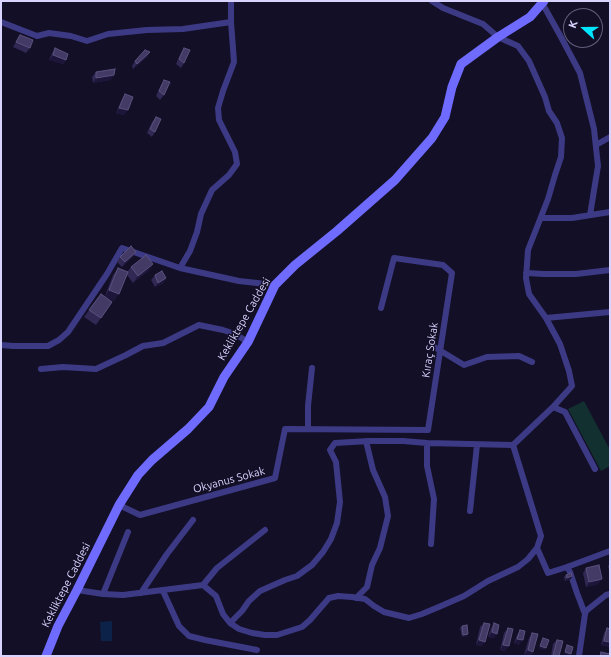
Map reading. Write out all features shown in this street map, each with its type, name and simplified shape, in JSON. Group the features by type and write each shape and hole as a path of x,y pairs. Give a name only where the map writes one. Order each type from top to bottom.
{"street":[{"path":"180,268 190,251 197,232 201,214 212,190 237,164 235,152 219,120 218,108 234,62 231,1"},
{"path":"432,1 443,8 483,24 498,36 518,46 529,61 546,97 549,111 562,138 561,157 541,218 528,250 526,278 529,294 546,318 560,344 569,370 572,386 553,407 512,445"},
{"path":"542,2 580,73 594,129 598,166 590,215"},
{"name":"Kekliktepe Caddesi","path":"46,656 58,626 119,505 138,475 209,407 224,377 248,342 274,285 295,265 338,231 395,180 432,138 445,117 452,87 461,64 498,36 530,17 542,2"},
{"path":"1,22 37,36 49,33 87,40 108,34 148,30 183,29 231,22"},
{"path":"596,145 610,138"},
{"path":"541,218 572,218 610,212"},
{"path":"1,345 48,346 59,340 68,332 107,274 122,248 180,268 239,281 274,285"},
{"name":"Kıraç Sokak","path":"382,308 394,258 443,265 452,273 428,430"},
{"path":"526,273 576,274 610,270"},
{"path":"546,318 610,312"},
{"path":"41,369 63,367 96,369 143,346 163,343 199,325 235,334 248,342"},
{"path":"431,345 440,352 464,365 487,357 519,356 532,362"},
{"path":"308,429 308,406 312,368"},
{"path":"553,407 565,412 595,468"},
{"name":"Okyanus Sokak","path":"119,505 140,515 275,478 285,429 428,430"},
{"path":"356,598 367,587 372,565 380,548 388,516 386,497 372,470 366,441"},
{"path":"230,623 242,612 260,591 297,576 312,564 323,552 331,539 337,523 340,502 336,462 330,450 335,443 403,441 477,445 512,445"},
{"path":"427,443 427,466 434,500 431,544"},
{"path":"470,511 477,445"},
{"path":"203,585 216,596 223,614 230,623 239,629 252,633 277,635 302,627 329,598 338,596 365,599 384,612 409,618 464,596 488,581 518,567 528,559 537,548 541,536 512,445"},
{"path":"141,593 167,554 193,520"},
{"path":"77,590 102,594 123,595 203,585 217,568 265,530"},
{"path":"102,594 128,532"},
{"path":"537,548 548,573 610,550"},
{"path":"567,567 585,614"},
{"path":"163,591 179,626 189,636 257,650"},
{"path":"579,656 586,611 606,595 610,594"}],"green space":[{"path":"584,401 610,450 610,466 601,471 568,409"}],"water":[{"path":"112,621 112,641 101,641 100,622"}],"building":[{"path":"20,35 33,40 30,48 16,42"},
{"path":"55,48 68,54 66,60 53,55"},
{"path":"184,48 190,50 184,63 179,59"},
{"path":"145,50 150,52 137,64 135,61"},
{"path":"115,69 114,75 96,78 96,72"},
{"path":"164,80 170,82 164,95 159,91"},
{"path":"125,94 133,97 128,110 119,108"},
{"path":"156,117 161,119 155,132 150,129"},
{"path":"131,246 136,252 125,262 120,257"},
{"path":"146,255 153,264 138,276 131,267"},
{"path":"118,268 128,272 119,294 109,290"},
{"path":"162,271 166,278 158,283 155,275"},
{"path":"101,294 112,302 101,318 89,310"},
{"path":"599,565 602,579 589,582 586,568"},
{"path":"571,573 572,576 567,578 566,575"},
{"path":"484,623 490,624 485,642 479,640"},
{"path":"494,623 499,625 497,634 492,632"},
{"path":"467,625 468,634 463,635 462,626"},
{"path":"508,628 513,629 509,646 503,645"},
{"path":"607,628 610,629 610,642 604,641"},
{"path":"520,630 525,631 523,640 517,639"},
{"path":"532,633 538,634 533,652 528,650"},
{"path":"543,638 549,640 546,648 540,646"},
{"path":"557,640 563,641 559,656 553,656"},
{"path":"567,645 573,647 571,654 565,652"},
{"path":"601,652 610,654 610,656 600,656"}]}
